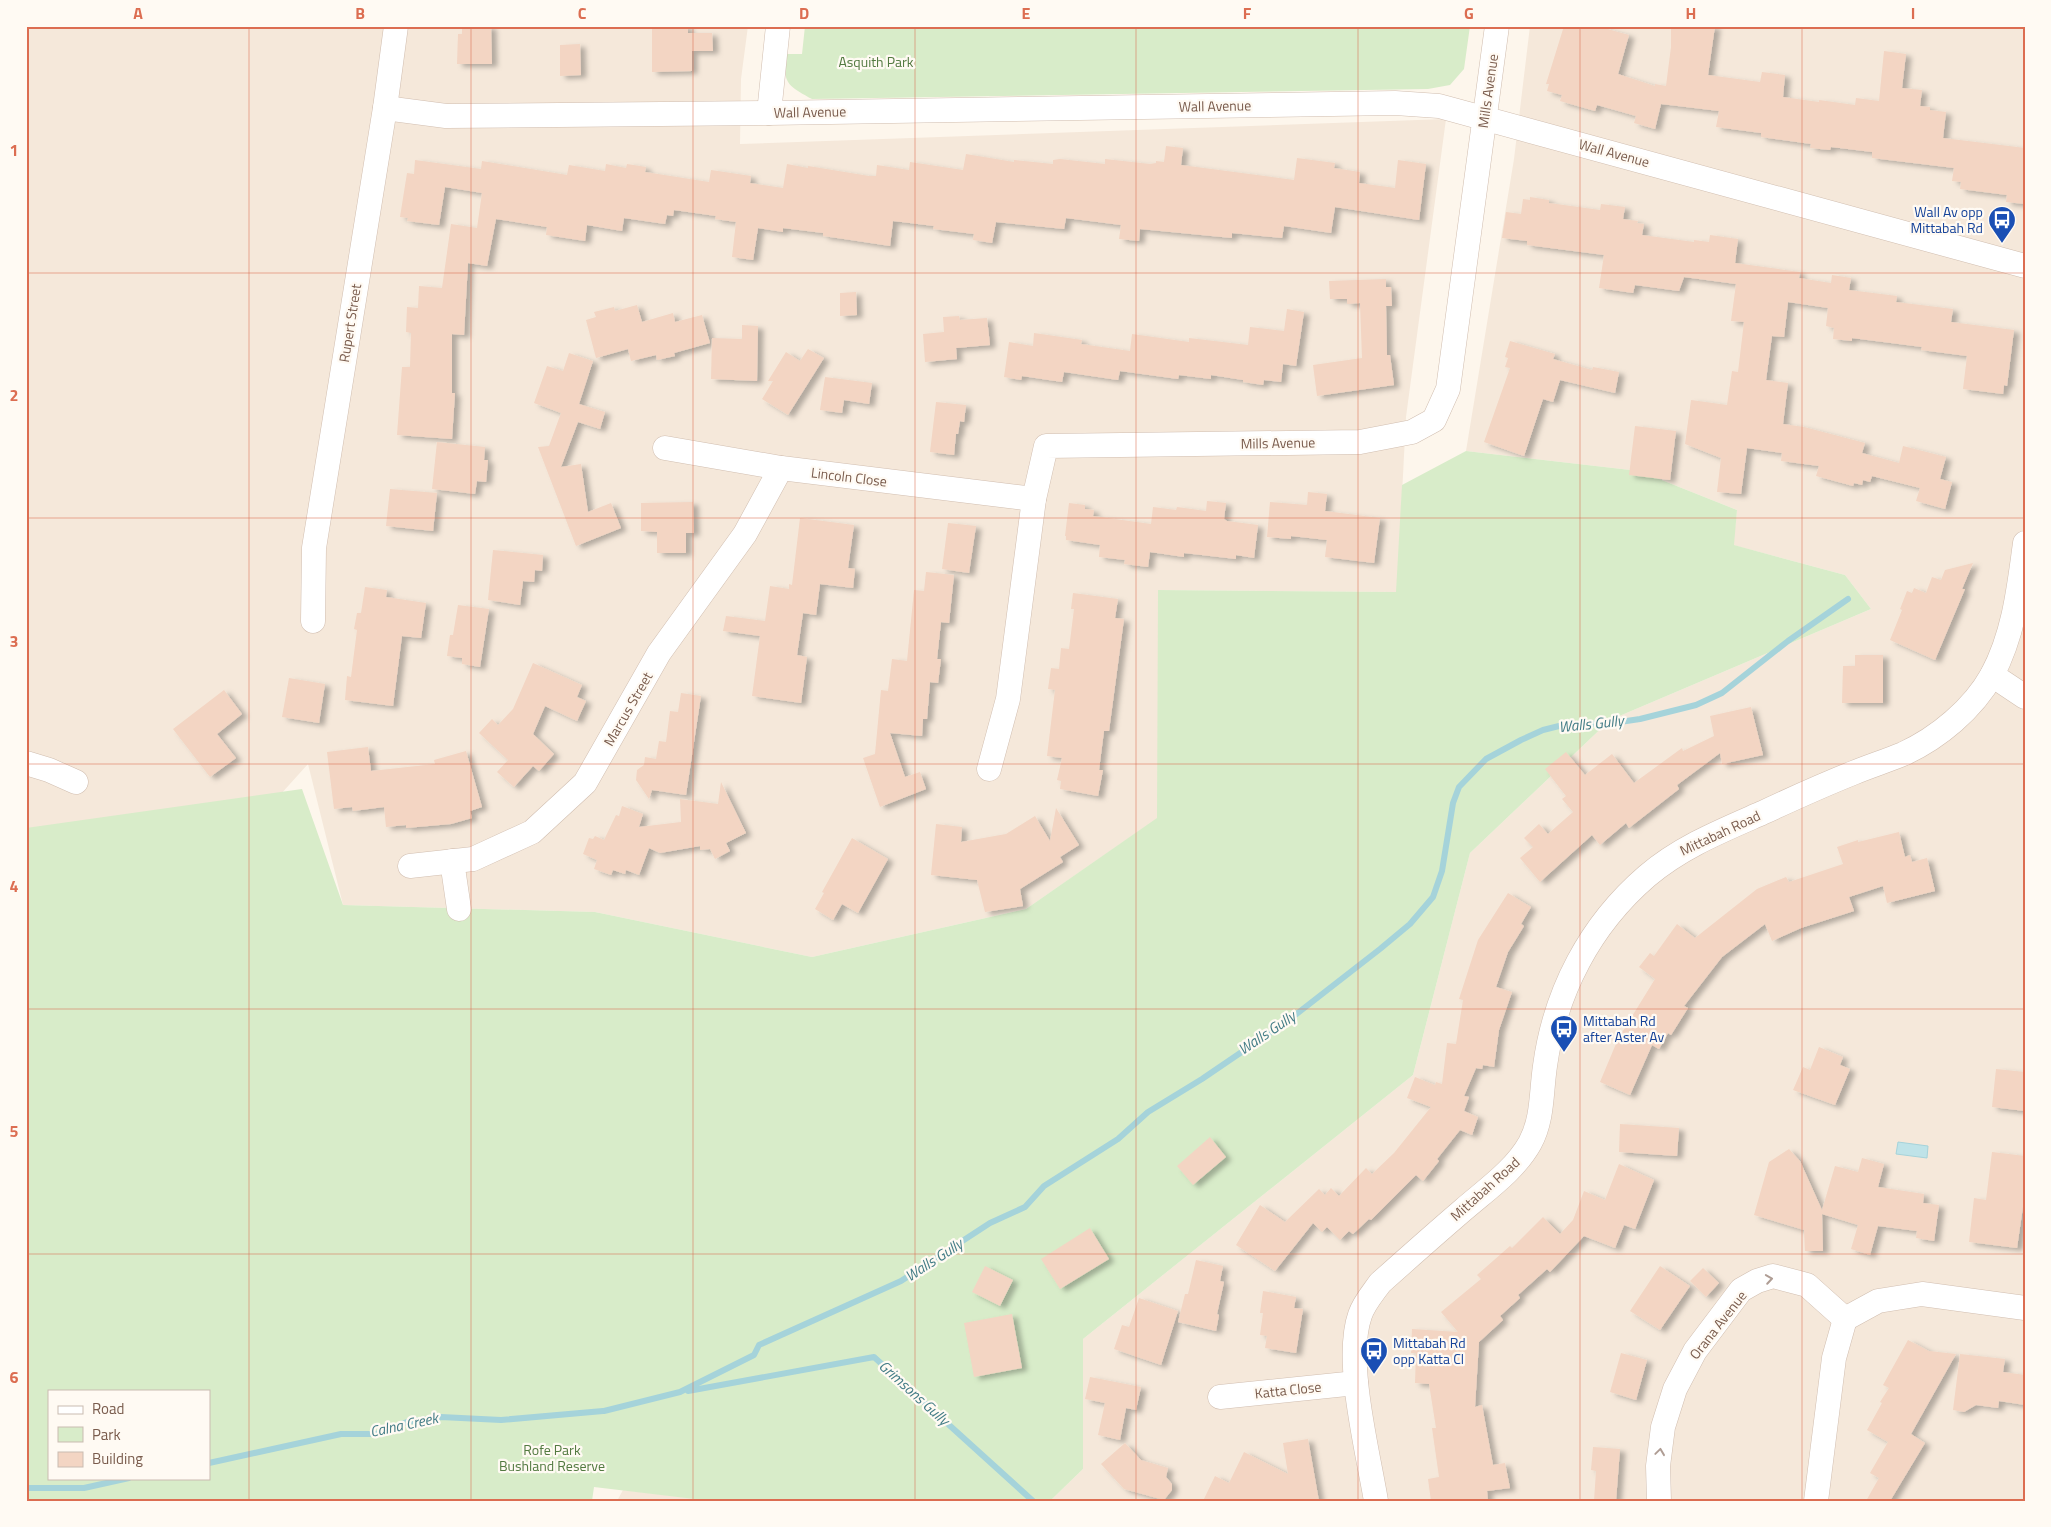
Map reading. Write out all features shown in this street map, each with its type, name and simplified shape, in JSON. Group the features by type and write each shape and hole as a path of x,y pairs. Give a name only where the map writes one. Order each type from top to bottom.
{"street":[{"name":"Rupert Street","path":"313,621 314,548 385,108 396,26"},
{"path":"769,113 778,26"},
{"name":"Mills Avenue","path":"989,769 1008,699 1034,499 1046,446 1360,442 1412,432 1434,420 1448,389 1497,26"},
{"name":"Wall Avenue","path":"385,108 446,116 769,113 1395,102 1439,106 2025,266"},
{"name":"Lincoln Close","path":"665,448 781,468 1034,499"},
{"name":"Marcus Street","path":"410,866 472,859 532,832 585,783 659,653 745,534 781,468"},
{"name":"Mittabah Road","path":"1376,1501 1356,1383 1355,1341 1360,1315 1368,1299 1380,1283 1499,1180 1522,1155 1530,1142 1538,1124 1546,1058 1553,1024 1560,999 1579,957 1621,900 1674,854 1706,837 1854,772 1904,753 1937,734 1958,717 1979,695 1992,675 2011,628 2025,543"},
{"path":"1992,675 2025,697"},
{"path":"26,763 49,770 76,782"},
{"path":"452,861 459,909"},
{"name":"Orana Avenue","path":"1659,1501 1658,1466 1663,1427 1676,1389 1695,1351 1741,1290 1757,1281 1773,1276 1806,1285 1845,1319"},
{"path":"1816,1501 1834,1358 1845,1319 1878,1301 1922,1294 2025,1308"},
{"name":"Katta Close","path":"1220,1398 1356,1383"}],"shaded area":[{"path":"26,26 748,26 741,79 740,144 1446,119 1406,417 1397,592 1158,590 1158,818 1026,909 812,957 595,912 343,905 308,764 177,909 26,892"},
{"path":"1530,26 2025,26 2025,1501 1050,1501 1083,1469 1083,1339 1413,1075 1470,853 1610,720 1871,609 1845,575 1733,545 1737,510 1639,471 1466,451 1514,159"},
{"path":"623,1490 716,1501 617,1501"}],"green space":[{"name":"Asquith Park","path":"805,26 1470,26 1464,69 1450,85 1428,89 812,99 788,82 785,71 787,54 802,54"},
{"name":"Rofe Park Bushland Reserve","path":"1466,451 1639,471 1737,510 1734,545 1845,575 1871,609 1610,720 1470,853 1413,1075 1083,1339 1083,1469 1050,1501 711,1501 594,1487 592,1501 26,1501 26,828 302,789 343,905 595,912 812,957 1026,909 1157,818 1158,590 1396,592 1402,485"}],"water":[{"path":"1898,1142 1928,1146 1927,1158 1896,1154"}],"building":[{"path":"462,26 491,26 492,64 457,64 458,34 462,34"},
{"path":"652,26 688,26 688,33 712,33 713,51 692,51 692,71 652,72"},
{"path":"1564,26 1596,26 1629,35 1618,74 1655,86 1655,84 1666,86 1671,47 1671,26 1715,26 1708,75 1760,82 1762,72 1785,75 1783,97 1855,105 1856,98 1879,101 1884,51 1906,54 1902,88 1922,90 1920,106 1930,107 1930,110 1946,112 1943,138 2025,148 2025,204 2006,202 2007,195 1960,189 1961,182 1952,181 1954,168 1872,158 1872,152 1831,147 1830,150 1810,148 1811,144 1761,137 1761,133 1716,127 1719,111 1661,104 1655,129 1634,123 1636,116 1597,105 1595,111 1560,101 1562,95 1547,91 1549,84 1546,84"},
{"path":"580,44 581,75 560,76 560,45"},
{"path":"1166,146 1183,148 1181,165 1294,180 1297,158 1335,163 1334,168 1360,172 1359,183 1395,188 1398,160 1426,164 1419,220 1335,207 1331,233 1284,226 1282,238 1232,233 1232,238 1140,229 1139,241 1119,239 1121,225 1066,218 1064,229 996,222 992,243 973,240 974,234 933,229 934,226 893,221 890,246 823,236 823,233 783,228 783,232 758,228 753,260 732,257 736,222 715,219 716,216 674,210 673,216 667,215 665,224 624,218 622,231 587,225 585,241 546,235 547,227 496,219 487,266 468,263 464,335 452,334 452,393 455,393 452,439 397,435 402,367 410,367 411,333 406,332 407,307 418,308 419,286 442,288 451,224 477,228 482,193 445,187 439,225 407,221 408,218 400,217 407,173 414,174 415,160 481,169 482,161 567,175 569,165 605,171 606,164 626,168 627,164 646,167 645,172 709,182 711,170 751,176 750,183 783,188 787,164 876,176 877,165 909,170 910,162 963,170 966,154 1014,162 1014,160 1053,164 1053,160 1060,159 1105,164 1105,159 1150,164 1156,163 1156,161 1164,162"},
{"path":"1530,197 1549,200 1549,203 1600,210 1601,204 1625,207 1623,219 1638,221 1637,223 1644,224 1642,235 1694,242 1694,240 1709,242 1710,235 1738,239 1735,263 1800,272 1799,278 1831,283 1832,275 1851,278 1849,290 1897,296 1896,302 1953,309 1951,322 2014,330 2007,386 2004,385 2003,394 1963,389 1967,356 1921,350 1922,347 1852,338 1852,341 1833,339 1834,328 1826,326 1828,308 1788,302 1784,337 1772,336 1766,380 1788,383 1783,424 1804,427 1865,443 1862,453 1899,463 1903,446 1946,457 1940,479 1952,482 1945,509 1916,501 1920,488 1872,476 1870,482 1863,480 1862,485 1854,483 1853,486 1816,476 1819,466 1781,461 1782,453 1747,448 1741,494 1717,492 1721,458 1685,444 1691,400 1727,405 1732,371 1738,372 1744,322 1731,321 1736,284 1684,277 1679,291 1635,285 1633,293 1599,288 1604,255 1527,245 1527,241 1502,238 1506,212 1521,214 1523,199 1530,200"},
{"path":"1386,279 1386,287 1391,287 1392,306 1386,306 1387,355 1390,355 1394,385 1317,396 1313,365 1362,358 1360,303 1347,304 1347,299 1330,299 1329,281"},
{"path":"856,292 857,315 840,316 840,293"},
{"path":"637,305 642,322 673,313 675,322 702,315 710,343 674,353 675,356 657,360 656,355 631,361 628,349 596,358 586,320 596,317 594,312 614,307 615,311"},
{"path":"1287,309 1304,312 1296,366 1283,364 1281,382 1264,380 1263,385 1211,375 1211,379 1179,375 1178,379 1120,371 1118,380 1064,372 1062,382 1022,376 1021,380 1004,377 1009,342 1033,346 1034,333 1082,340 1081,344 1130,351 1132,334 1189,342 1189,338 1248,345 1250,327 1284,331"},
{"path":"959,316 960,320 987,318 990,345 956,348 957,359 925,362 923,334 944,332 943,317"},
{"path":"742,325 758,326 757,381 711,379 712,338 742,339"},
{"path":"1510,341 1555,354 1553,359 1592,370 1593,367 1619,372 1615,393 1560,380 1553,402 1543,399 1524,456 1484,442 1510,368 1505,367 1508,358 1505,357"},
{"path":"808,349 824,358 788,415 762,399 773,381 768,381 786,352 800,361"},
{"path":"569,353 593,361 579,404 605,412 600,429 578,422 561,467 581,464 588,512 611,503 621,528 576,546 538,447 549,446 561,413 534,403 547,366 563,371"},
{"path":"825,377 872,383 869,404 844,400 842,413 820,410"},
{"path":"936,402 966,405 964,422 960,421 958,434 956,434 954,455 930,452"},
{"path":"1635,426 1676,431 1670,480 1629,475"},
{"path":"437,442 485,447 484,460 488,460 486,482 477,481 475,494 432,489"},
{"path":"390,489 437,493 433,531 386,526"},
{"path":"1308,492 1327,494 1325,511 1380,518 1374,563 1325,557 1327,540 1291,536 1291,539 1267,537 1270,502 1307,505"},
{"path":"1207,501 1226,503 1224,519 1227,521 1258,525 1254,558 1236,555 1236,559 1184,553 1184,557 1150,552 1148,567 1124,564 1125,560 1099,557 1100,545 1066,540 1069,503 1085,505 1085,509 1094,510 1093,516 1151,524 1153,507 1176,510 1177,507 1206,511"},
{"path":"693,502 694,533 686,533 686,553 657,553 657,532 641,531 641,503"},
{"path":"800,518 854,525 848,568 855,569 853,588 820,584 816,615 803,613 797,655 807,657 801,703 752,696 760,636 723,631 726,616 765,621 770,586 789,589 789,584 792,585"},
{"path":"948,523 976,526 969,573 942,569"},
{"path":"493,550 543,555 542,571 535,570 534,582 523,581 520,605 488,600"},
{"path":"1973,563 1962,589 1965,589 1935,660 1890,640 1902,610 1900,609 1907,591 1912,593 1914,588 1926,593 1932,577 1941,580 1945,570"},
{"path":"926,572 954,575 949,623 941,622 937,659 941,659 938,683 930,682 927,719 923,719 922,736 890,733 905,777 920,772 926,789 880,807 863,758 875,754 881,690 888,691 892,659 907,661 914,590 924,591"},
{"path":"365,587 387,590 386,597 426,603 421,638 402,636 393,706 345,700 347,676 351,677 357,630 354,629 357,613 361,613"},
{"path":"1073,593 1118,599 1115,618 1124,619 1109,731 1104,731 1099,770 1103,770 1098,796 1060,789 1061,781 1057,780 1062,758 1047,756 1055,690 1048,689 1051,668 1059,669 1061,648 1069,649 1074,609 1071,609"},
{"path":"458,605 489,609 480,667 462,664 462,658 447,656"},
{"path":"1855,655 1883,655 1883,703 1842,703 1843,666 1855,666"},
{"path":"533,663 582,685 577,697 586,701 577,721 545,706 533,734 554,754 539,771 533,766 514,787 497,772 508,760 479,733 492,719 498,725 513,709"},
{"path":"289,678 325,684 319,723 282,717"},
{"path":"224,690 242,714 217,734 236,758 210,777 173,729"},
{"path":"681,693 701,696 686,795 652,790 649,799 636,780 637,770 644,765 645,757 656,759 659,741 666,742 670,711 678,712"},
{"path":"1751,707 1763,755 1722,764 1720,753 1677,785 1679,789 1629,828 1626,823 1600,845 1592,835 1540,882 1520,858 1533,847 1524,838 1539,824 1548,834 1573,812 1562,799 1566,796 1545,769 1566,752 1585,775 1612,754 1634,783 1682,748 1683,751 1714,736 1710,716"},
{"path":"368,747 371,771 435,764 434,760 466,751 482,807 470,811 472,818 451,824 406,828 406,825 386,827 384,807 353,811 352,807 334,809 327,752"},
{"path":"721,782 746,833 726,843 730,851 715,859 710,849 700,850 700,846 660,853 649,848 639,875 626,870 625,874 613,870 611,875 594,869 597,860 583,854 589,838 593,839 595,836 604,840 616,815 619,816 622,806 643,814 639,827 681,822 680,799 718,804"},
{"path":"1056,808 1079,845 1060,857 1063,862 1020,889 1023,906 985,912 977,880 931,875 936,824 962,827 961,842 1006,834 1035,816 1050,841"},
{"path":"1899,832 1905,857 1910,855 1912,862 1927,858 1935,891 1887,903 1883,886 1849,897 1854,911 1801,928 1772,941 1765,924 1722,957 1684,1006 1688,1008 1671,1035 1668,1033 1659,1049 1652,1045 1630,1095 1600,1082 1618,1039 1655,979 1639,967 1650,953 1654,956 1677,924 1695,938 1757,889 1786,877 1789,882 1843,864 1837,847 1858,840 1858,842"},
{"path":"852,838 888,859 858,913 842,904 833,920 815,909 824,893 822,892"},
{"path":"1508,893 1531,907 1521,924 1524,926 1508,952 1496,987 1512,992 1499,1030 1494,1067 1483,1065 1482,1069 1476,1068 1464,1096 1469,1097 1464,1111 1478,1117 1472,1135 1460,1130 1437,1159 1439,1161 1423,1181 1416,1175 1371,1220 1369,1219 1353,1234 1349,1231 1340,1240 1327,1227 1322,1232 1313,1223 1275,1271 1236,1245 1260,1205 1285,1222 1319,1189 1325,1195 1331,1188 1339,1196 1366,1168 1372,1174 1394,1153 1431,1107 1407,1098 1415,1077 1435,1085 1436,1082 1442,1084 1447,1043 1456,1044 1463,1000 1459,999 1478,940"},
{"path":"1819,1047 1843,1057 1840,1065 1850,1069 1835,1105 1793,1090 1803,1067 1810,1070"},
{"path":"1996,1069 2025,1072 2025,1111 1992,1107"},
{"path":"1620,1124 1679,1128 1677,1156 1619,1152"},
{"path":"1210,1137 1226,1157 1193,1185 1177,1166"},
{"path":"1789,1149 1800,1161 1822,1210 1835,1166 1858,1172 1862,1158 1884,1164 1878,1187 1924,1194 1923,1203 1939,1205 1934,1241 1916,1238 1917,1231 1878,1226 1870,1255 1851,1249 1858,1225 1822,1214 1823,1251 1805,1251 1804,1230 1754,1215 1769,1162"},
{"path":"1992,1152 2025,1156 2025,1193 2017,1248 1969,1242 1974,1198 1986,1200"},
{"path":"1619,1164 1654,1180 1635,1229 1624,1225 1615,1248 1584,1236 1550,1272 1547,1269 1518,1295 1520,1298 1500,1316 1503,1320 1479,1342 1475,1407 1482,1405 1493,1465 1505,1463 1510,1488 1487,1491 1488,1501 1431,1501 1428,1479 1439,1477 1432,1428 1436,1428 1429,1384 1415,1383 1416,1353 1411,1353 1412,1329 1458,1332 1441,1312 1481,1279 1477,1275 1510,1246 1512,1248 1543,1217 1560,1234 1573,1220 1584,1191 1605,1200"},
{"path":"1090,1228 1109,1259 1060,1289 1041,1259"},
{"path":"1196,1260 1223,1266 1220,1281 1224,1282 1217,1314 1219,1315 1216,1331 1178,1322 1185,1294 1188,1294"},
{"path":"985,1266 1013,1280 1000,1306 972,1292"},
{"path":"1660,1266 1690,1286 1660,1330 1630,1311"},
{"path":"1703,1268 1719,1283 1706,1297 1690,1281"},
{"path":"1263,1291 1296,1297 1294,1308 1303,1309 1296,1353 1265,1348 1267,1336 1260,1335"},
{"path":"1139,1298 1178,1311 1161,1365 1114,1349 1122,1325 1129,1327"},
{"path":"1012,1314 1022,1368 974,1377 964,1323"},
{"path":"1908,1340 1929,1351 1956,1354 1911,1434 1925,1443 1890,1501 1866,1501 1879,1478 1870,1473 1888,1442 1867,1430 1889,1388 1883,1385"},
{"path":"1621,1353 1647,1360 1636,1400 1610,1392"},
{"path":"1960,1354 2005,1359 2003,1372 2025,1375 2025,1405 1999,1401 1998,1408 1976,1405 1964,1412 1953,1410"},
{"path":"1090,1377 1141,1387 1136,1410 1126,1408 1120,1440 1098,1435 1105,1403 1085,1399"},
{"path":"1308,1439 1319,1501 1203,1501 1215,1476 1229,1483 1244,1452 1288,1474 1283,1443"},
{"path":"1125,1443 1141,1460 1168,1468 1166,1477 1172,1484 1172,1490 1164,1500 1124,1489 1101,1464"},
{"path":"1593,1447 1620,1449 1616,1501 1594,1501 1596,1471 1591,1470"}],"waterway":[{"name":"Walls Gully","path":"604,1411 680,1392 754,1355 759,1345 901,1281 990,1223 1025,1207 1044,1186 1118,1139 1148,1112 1202,1079 1290,1019 1410,924 1433,897 1442,871 1453,803 1459,787 1486,759 1543,730 1563,725 1613,723 1640,719 1696,705 1722,693 1788,641 1848,599"},
{"name":"Grimsons Gully","path":"688,1391 874,1357 1033,1501"},
{"name":"Calna Creek","path":"210,1463 341,1434 376,1434 407,1422 441,1417 501,1420 603,1411"},
{"name":"Calna Creek","path":"26,1488 84,1488 120,1480"}],"place":[{"name":"Wall Av opp Mittabah Rd","path":"2002,244"},
{"name":"Mittabah Rd after Aster Av","path":"1564,1053"},
{"name":"Mittabah Rd opp Katta Cl","path":"1374,1375"}]}
